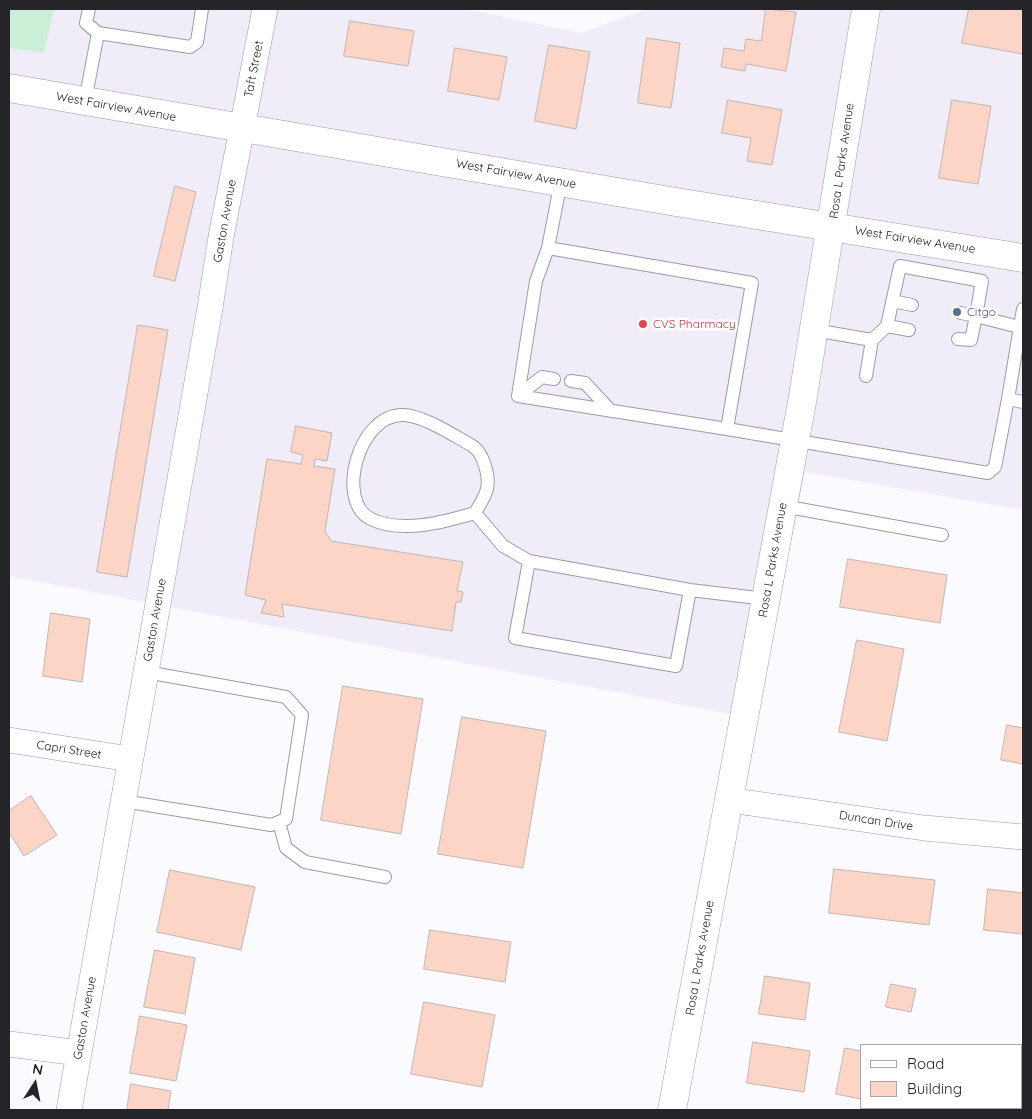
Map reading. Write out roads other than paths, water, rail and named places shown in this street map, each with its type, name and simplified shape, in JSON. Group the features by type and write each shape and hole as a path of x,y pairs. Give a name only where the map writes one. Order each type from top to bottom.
{"street":[{"name":"Taft Street","path":"243,129 265,9"},
{"name":"Rosa L Parks Avenue","path":"672,1110 795,440 832,226 848,114 866,9"},
{"name":"West Fairview Avenue","path":"9,88 676,202 1023,258"},
{"name":"Gaston Avenue","path":"69,1110 221,237 243,129"},
{"name":"Capri Street","path":"9,740 130,759"},
{"name":"Duncan Drive","path":"729,800 924,828 1023,837"},
{"path":"9,1044 79,1053"}],"lane":[{"path":"88,9 86,23 98,33 190,47 197,42 202,9"},
{"path":"85,101 98,33"},
{"path":"518,396 536,281 548,248 561,181"},
{"path":"548,248 752,283 727,429"},
{"path":"866,376 872,340 887,326 900,266 982,281 971,340 958,339"},
{"path":"892,301 912,305"},
{"path":"518,396 988,472 995,467 1022,328 1023,309"},
{"path":"961,313 1022,328"},
{"path":"887,326 909,330"},
{"path":"814,330 872,340"},
{"path":"518,396 542,377 554,379"},
{"path":"571,381 585,384 611,411"},
{"path":"1008,399 1023,402"},
{"path":"404,415 429,423 474,446 485,464 487,488 475,513 442,523 395,526 369,519 355,502 353,473 366,436 382,420 404,415"},
{"path":"783,506 942,535"},
{"path":"475,513 503,546 530,561 690,590 766,600"},
{"path":"530,561 515,638 676,666 690,590"},
{"path":"123,801 271,825 286,819 302,715 286,697 146,672"},
{"path":"279,822 286,848 306,862 385,878"}],"place":[{"name":"Citgo","path":"957,312"},
{"name":"CVS Pharmacy","path":"643,324"}]}
